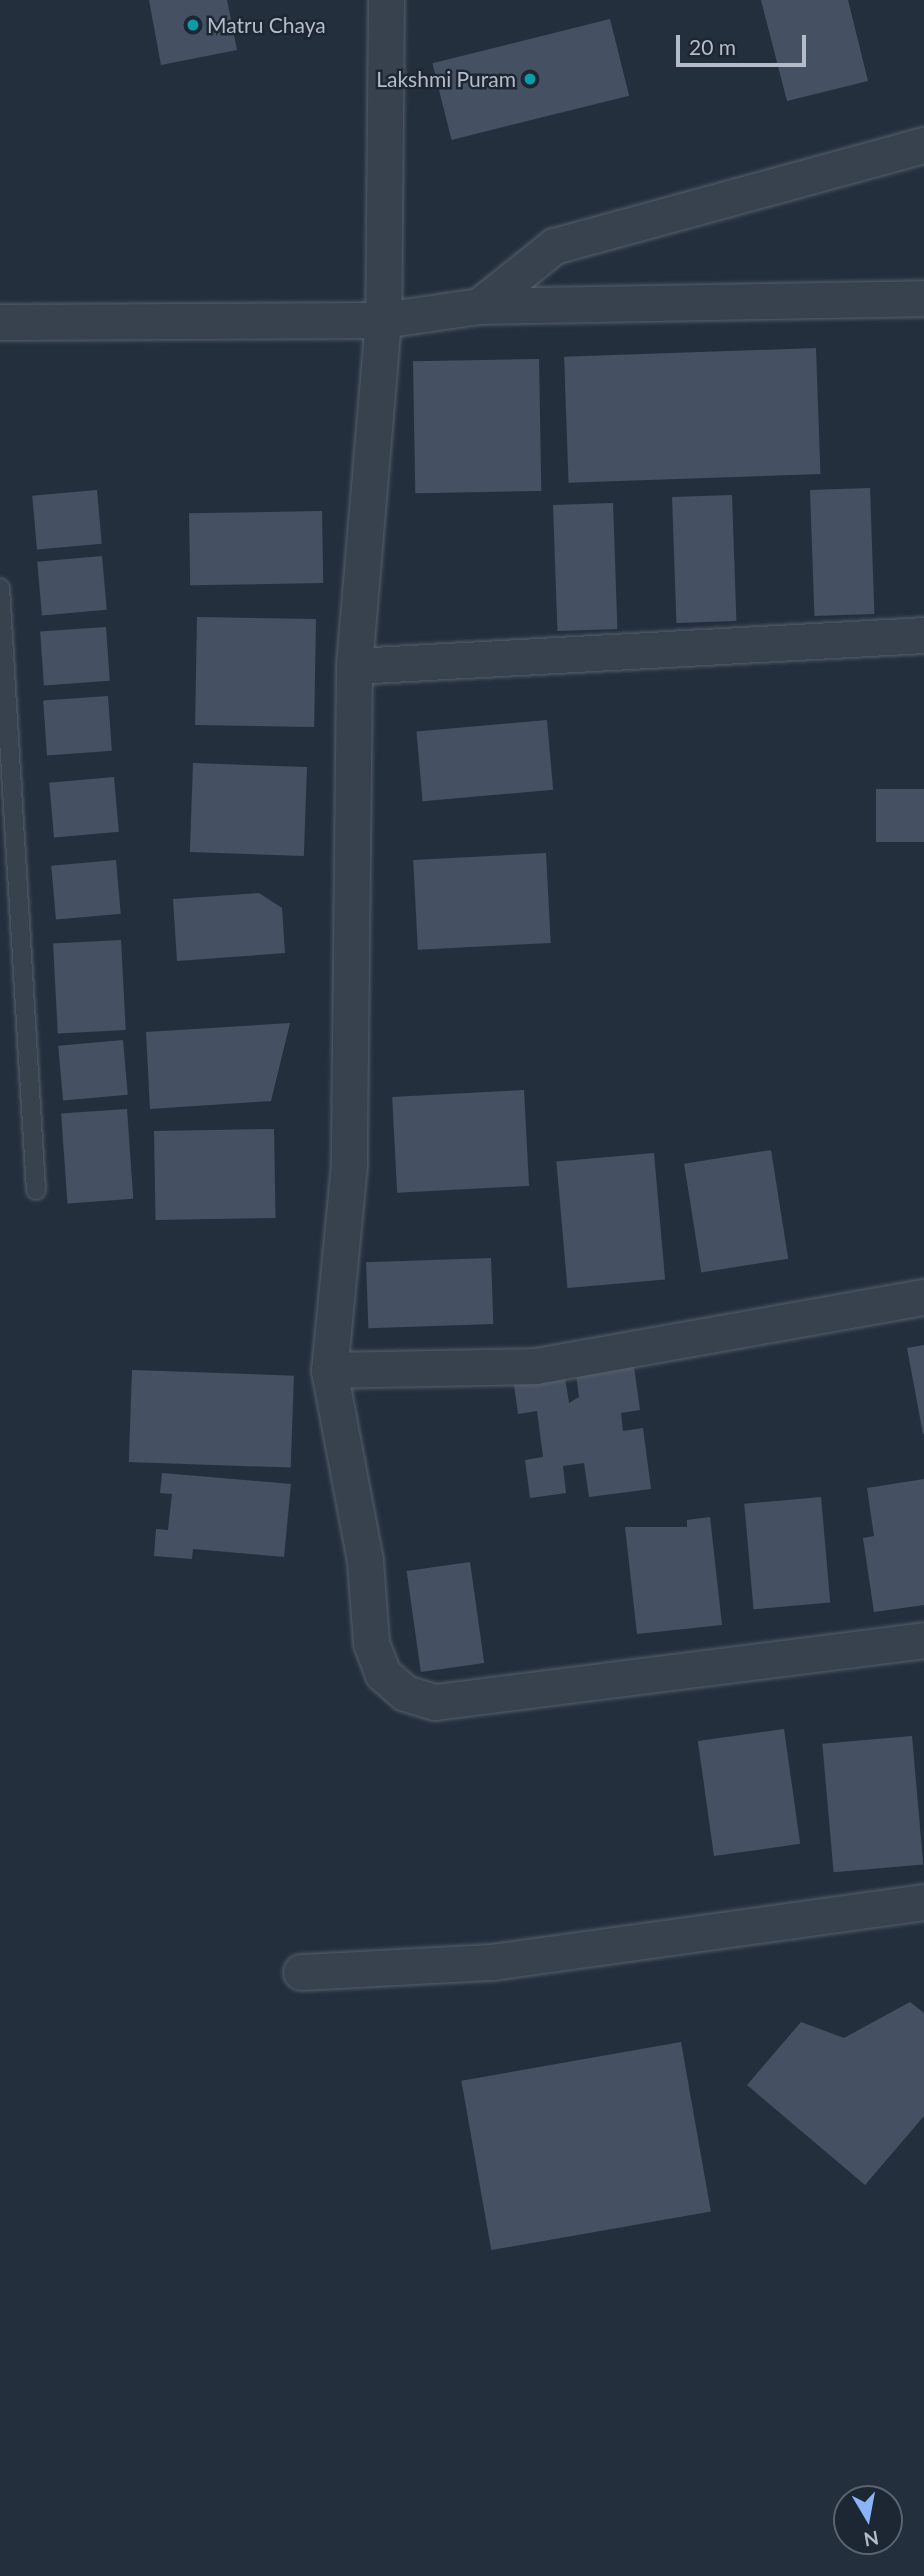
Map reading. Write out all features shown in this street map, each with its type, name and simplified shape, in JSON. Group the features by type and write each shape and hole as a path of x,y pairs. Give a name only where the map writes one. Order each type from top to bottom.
{"street":[{"path":"386,0 383,320 354,666 349,1164 329,1370 365,1561 370,1643 383,1674 405,1693 435,1702 924,1640"},
{"path":"479,306 554,246 924,145"},
{"path":"0,322 383,320 479,306 924,298"},
{"path":"354,666 924,635"},
{"path":"329,1370 536,1366 924,1297"},
{"path":"301,1972 492,1962 924,1902"}],"lane":[{"path":"0,588 9,844 36,1190"}],"building":[{"name":"Matru Chaya","path":"149,0 227,0 237,50 161,65"},
{"path":"761,0 848,0 868,81 787,101"},
{"name":"Lakshmi Puram","path":"610,19 629,96 452,140 432,63"},
{"path":"816,348 820,474 569,483 564,357"},
{"path":"539,359 541,491 415,493 413,361"},
{"path":"870,488 874,614 814,616 810,490"},
{"path":"97,490 102,544 37,549 32,496"},
{"path":"732,495 736,621 676,623 672,497"},
{"path":"613,503 617,629 557,631 553,505"},
{"path":"322,511 323,583 190,585 189,513"},
{"path":"102,556 107,610 42,615 37,562"},
{"path":"197,617 316,619 314,727 195,725"},
{"path":"106,627 110,681 44,685 40,632"},
{"path":"108,696 112,751 47,755 43,701"},
{"path":"547,720 553,790 423,801 416,731"},
{"path":"193,763 307,767 304,856 190,852"},
{"path":"114,777 119,832 54,837 49,783"},
{"path":"876,789 924,789 924,842 876,842"},
{"path":"546,853 551,943 418,950 413,860"},
{"path":"116,860 121,914 56,919 51,866"},
{"path":"259,893 282,908 285,953 177,961 173,899"},
{"path":"121,940 126,1030 58,1033 53,944"},
{"path":"290,1023 271,1101 150,1109 146,1032"},
{"path":"123,1040 128,1095 63,1100 58,1046"},
{"path":"524,1090 529,1186 397,1193 392,1097"},
{"path":"127,1109 133,1199 67,1203 61,1114"},
{"path":"274,1129 276,1218 156,1220 154,1131"},
{"path":"771,1150 788,1259 701,1272 684,1164"},
{"path":"654,1153 665,1280 567,1288 556,1162"},
{"path":"491,1258 493,1324 368,1328 366,1262"},
{"path":"924,1345 924,1434 923,1434 907,1348"},
{"path":"633,1359 640,1410 621,1413 623,1431 643,1428 651,1489 589,1497 584,1463 563,1466 566,1493 530,1498 525,1460 543,1457 537,1411 518,1414 513,1378 564,1371 569,1403 579,1397 575,1367"},
{"path":"132,1370 294,1376 291,1468 129,1462"},
{"path":"162,1473 291,1484 284,1557 193,1549 192,1559 154,1556 156,1529 168,1530 172,1494 160,1493"},
{"path":"924,1479 924,1605 874,1612 863,1538 874,1536 867,1488"},
{"path":"821,1497 830,1603 754,1609 744,1504"},
{"path":"710,1517 722,1625 637,1634 625,1527 687,1527 687,1520"},
{"path":"470,1562 484,1663 421,1672 407,1571"},
{"path":"784,1729 800,1844 714,1856 698,1741"},
{"path":"912,1736 923,1865 834,1872 822,1744"},
{"path":"910,2002 924,2013 924,2116 865,2185 747,2085 801,2022 844,2038"},
{"path":"681,2042 711,2211 491,2250 461,2081"}],"place":[{"name":"Matru Chaya","path":"193,25"},
{"name":"Lakshmi Puram","path":"530,79"}]}
